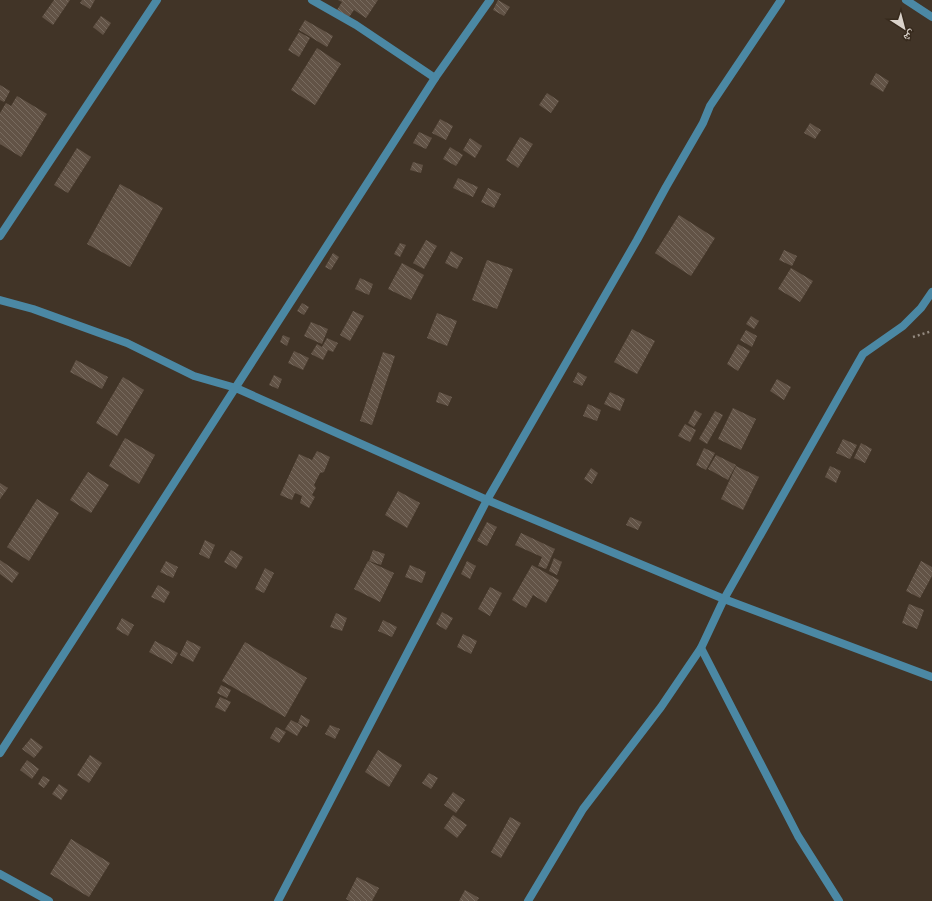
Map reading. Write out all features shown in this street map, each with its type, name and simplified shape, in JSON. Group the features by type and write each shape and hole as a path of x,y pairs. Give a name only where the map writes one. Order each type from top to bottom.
{"street":[{"path":"0,236 157,0"},
{"path":"312,0 356,26 435,78"},
{"path":"0,752 435,78 490,0"},
{"path":"278,901 487,500 637,240 703,123 710,106 781,0"},
{"path":"906,0 932,17"},
{"path":"528,901 583,809 660,707 701,648 724,599 863,354 903,326 921,308 932,292"},
{"path":"0,300 33,309 127,344 194,376 236,388 487,500 724,599 932,677"},
{"path":"701,648 798,836 839,901"},
{"path":"0,874 49,901"}],"building":[{"path":"54,0 70,0 53,25 42,17"},
{"path":"82,0 95,0 90,9 80,3"},
{"path":"338,0 378,0 366,18 354,10 349,17 337,10 342,2"},
{"path":"498,0 510,7 504,16 493,10"},
{"path":"101,16 111,23 103,35 93,27"},
{"path":"305,20 333,36 327,47 299,30"},
{"path":"299,32 310,38 299,57 288,50"},
{"path":"317,48 341,64 315,105 291,90"},
{"path":"876,73 889,81 883,92 870,84"},
{"path":"0,85 10,91 4,102 0,100"},
{"path":"547,93 559,101 551,113 539,105"},
{"path":"17,96 47,114 21,157 0,144 0,113 6,103 11,106"},
{"path":"440,119 453,126 446,140 432,133"},
{"path":"810,123 821,130 815,139 804,133"},
{"path":"419,132 432,138 426,149 413,143"},
{"path":"520,137 533,144 518,168 506,160"},
{"path":"470,138 482,146 475,158 463,150"},
{"path":"450,147 463,155 456,166 443,159"},
{"path":"77,148 91,157 68,193 54,185"},
{"path":"413,162 423,165 421,173 410,170"},
{"path":"458,178 478,187 473,197 453,188"},
{"path":"120,184 163,208 130,267 87,244"},
{"path":"488,188 501,194 494,208 481,202"},
{"path":"679,215 715,238 691,276 655,253"},
{"path":"426,240 437,246 424,269 413,263"},
{"path":"400,243 406,245 400,257 394,254"},
{"path":"784,250 797,256 792,266 779,260"},
{"path":"451,251 463,258 457,269 445,263"},
{"path":"333,253 339,257 331,270 325,267"},
{"path":"487,260 513,269 497,309 472,300"},
{"path":"402,263 424,275 411,300 388,289"},
{"path":"791,268 813,281 800,302 778,289"},
{"path":"360,278 373,284 369,295 355,289"},
{"path":"302,303 309,307 304,315 297,311"},
{"path":"353,311 364,316 350,341 340,335"},
{"path":"437,313 457,321 447,346 427,338"},
{"path":"751,316 759,321 754,329 746,324"},
{"path":"311,322 328,329 322,344 304,336"},
{"path":"632,329 655,341 637,374 614,362"},
{"path":"746,330 757,336 752,347 740,340"},
{"path":"283,335 290,338 287,346 280,342"},
{"path":"327,338 338,343 333,352 328,350 323,360 311,354 317,344 322,347"},
{"path":"738,344 750,351 738,371 727,364"},
{"path":"294,351 309,358 303,370 288,363"},
{"path":"383,352 395,356 372,425 360,421"},
{"path":"76,360 108,377 102,389 70,372"},
{"path":"578,372 587,377 582,386 573,382"},
{"path":"274,375 282,379 278,389 269,385"},
{"path":"123,377 144,390 117,436 96,423"},
{"path":"777,379 791,387 784,400 770,391"},
{"path":"439,392 452,397 448,406 436,402"},
{"path":"610,392 625,399 620,411 604,404"},
{"path":"588,404 601,410 597,421 583,416"},
{"path":"733,408 756,419 741,450 718,439"},
{"path":"695,410 702,414 694,427 688,423"},
{"path":"715,411 723,415 707,444 699,439"},
{"path":"685,424 696,430 690,442 678,436"},
{"path":"125,438 155,455 139,484 109,466"},
{"path":"843,439 857,445 850,459 836,453"},
{"path":"861,443 872,449 865,463 854,458"},
{"path":"704,448 715,453 706,470 696,465"},
{"path":"317,451 330,457 324,472 320,473 314,485 316,488 312,495 315,497 309,508 300,503 302,496 295,493 292,500 280,495 299,454 312,460"},
{"path":"716,455 736,465 728,480 708,469"},
{"path":"736,466 759,477 743,510 721,499"},
{"path":"830,466 841,471 836,483 825,477"},
{"path":"591,468 598,473 592,484 584,479"},
{"path":"88,472 109,485 91,513 70,500"},
{"path":"0,483 8,488 0,499"},
{"path":"398,491 420,503 407,528 385,515"},
{"path":"37,499 59,513 29,561 7,547"},
{"path":"630,517 642,522 638,530 626,525"},
{"path":"487,522 497,527 487,546 477,541"},
{"path":"521,533 555,549 546,569 538,566 542,557 515,545"},
{"path":"205,540 215,545 209,559 199,554"},
{"path":"231,550 243,557 236,569 224,562"},
{"path":"373,550 385,554 381,565 369,561"},
{"path":"554,558 562,562 557,575 549,571"},
{"path":"0,560 19,573 12,583 0,574"},
{"path":"166,561 178,567 173,578 160,572"},
{"path":"368,561 394,573 380,602 354,589"},
{"path":"467,561 476,566 470,579 461,574"},
{"path":"921,561 932,567 932,576 920,598 906,591"},
{"path":"410,565 426,572 422,583 405,577"},
{"path":"532,565 559,580 546,603 533,595 526,608 512,600"},
{"path":"265,568 274,573 264,593 255,589"},
{"path":"158,585 170,592 164,603 151,597"},
{"path":"490,587 502,593 490,616 478,609"},
{"path":"909,604 924,610 917,629 902,623"},
{"path":"442,612 453,618 446,630 436,624"},
{"path":"336,613 347,618 342,631 330,627"},
{"path":"122,618 134,625 128,636 116,629"},
{"path":"383,620 397,627 392,637 378,631"},
{"path":"463,634 477,641 471,654 457,647"},
{"path":"187,640 201,647 193,662 180,655"},
{"path":"155,641 178,653 172,664 149,652"},
{"path":"245,642 307,678 285,717 222,681"},
{"path":"221,685 231,690 227,698 217,693"},
{"path":"220,697 231,702 225,712 215,707"},
{"path":"301,715 310,720 307,727 298,723"},
{"path":"291,720 303,726 297,736 285,729"},
{"path":"330,725 340,729 335,739 325,734"},
{"path":"276,727 286,732 279,743 270,738"},
{"path":"31,738 43,747 34,758 22,749"},
{"path":"378,750 402,765 389,787 365,772"},
{"path":"90,755 102,763 89,783 77,775"},
{"path":"27,760 39,769 32,779 20,770"},
{"path":"429,773 438,778 431,789 422,783"},
{"path":"43,776 50,780 44,788 38,784"},
{"path":"59,784 68,790 61,800 52,794"},
{"path":"453,792 465,800 456,813 444,805"},
{"path":"453,815 467,825 457,838 444,828"},
{"path":"510,817 521,823 501,858 491,852"},
{"path":"71,839 110,863 89,897 50,874"},
{"path":"357,877 379,888 372,901 350,901 346,899"},
{"path":"465,890 479,898 477,901 459,901"}]}
